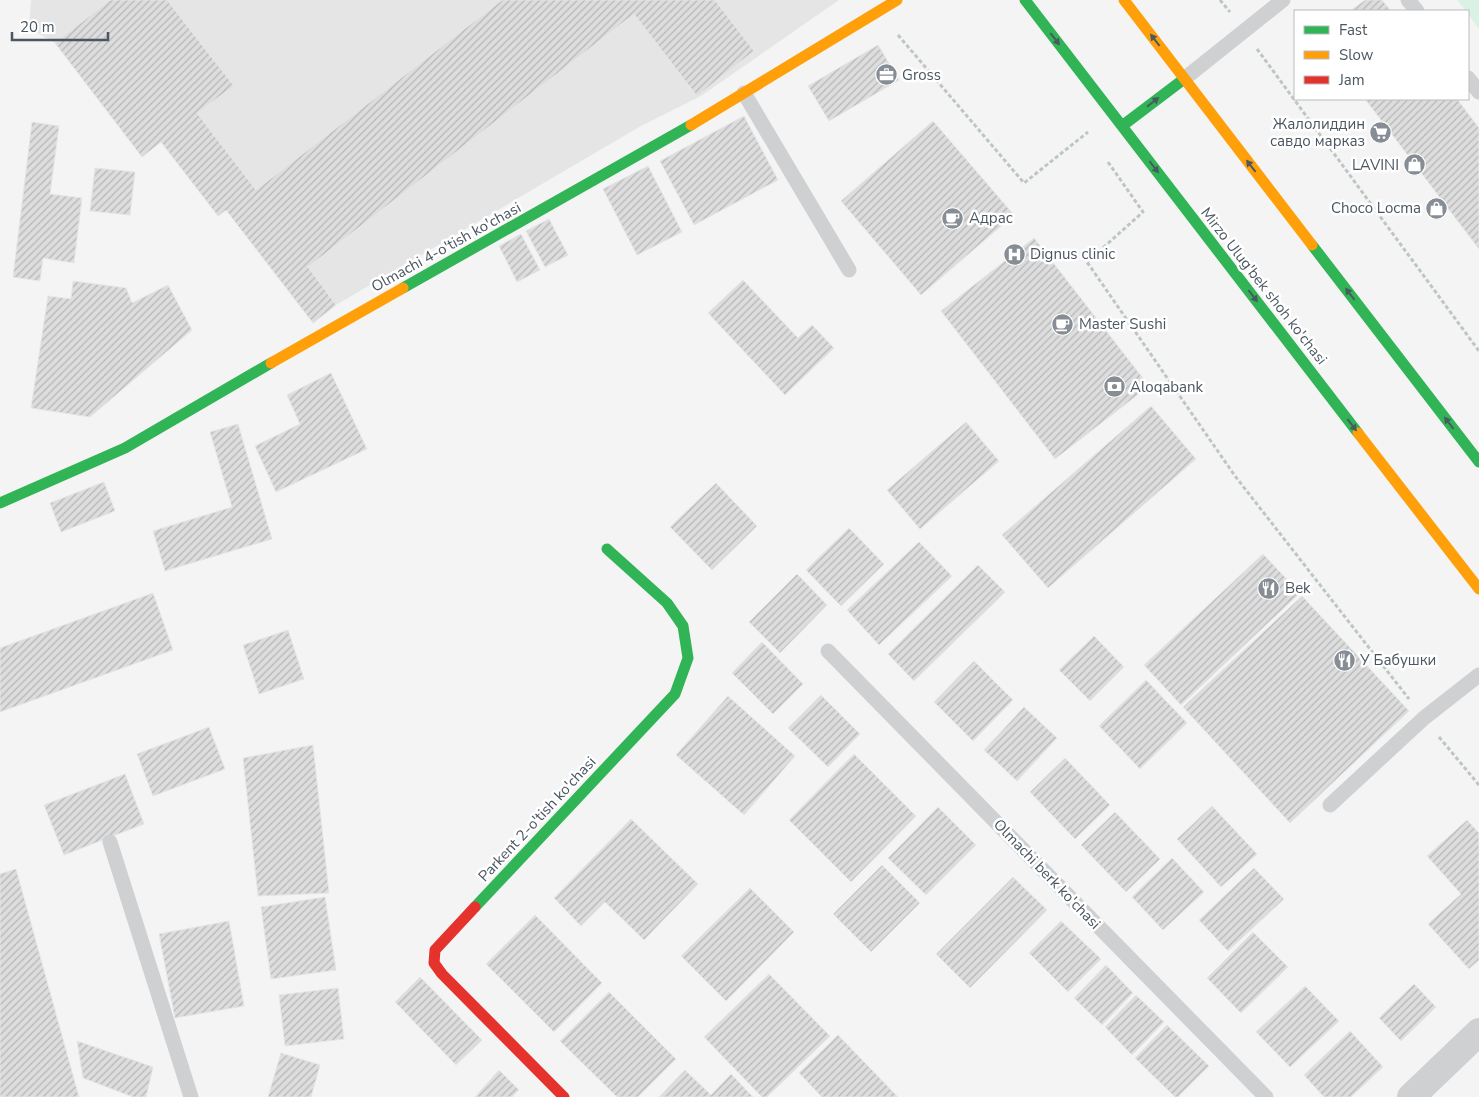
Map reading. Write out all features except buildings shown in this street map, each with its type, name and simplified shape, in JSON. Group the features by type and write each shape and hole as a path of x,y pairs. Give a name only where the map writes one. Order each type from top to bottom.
{"street":[{"name":"Olmachi 4-o'tish ko'chasi","path":"0,503 125,448 644,153 878,13 896,0"},
{"name":"Mirzo Ulug'bek shoh ko'chasi","path":"1025,0 1479,589"},
{"path":"1124,0 1479,462"},
{"path":"1122,126 1184,79"},
{"name":"Parkent 2-o'tish ko'chasi","path":"564,1097 442,974 434,963 435,950 676,694 688,658 683,626 667,603 607,549"},
{"path":"1412,1097 1479,1032"}],"lane":[{"path":"1184,79 1283,0"},
{"path":"1408,0 1416,10"},
{"path":"1469,79 1479,92"},
{"path":"744,93 849,270"},
{"name":"Olmachi berk ko'chasi","path":"828,651 1266,1097"},
{"path":"1330,805 1424,718 1479,674"},
{"path":"110,842 191,1097"}],"path":[{"path":"1220,0 1294,99"},
{"path":"878,13 1024,182 1087,131 1093,139"},
{"path":"1295,100 1479,351"},
{"path":"1104,156 1143,212 1087,262 1235,476 1452,754 1479,785"}],"shaded area":[{"path":"31,0 839,0 701,96 641,126 336,305 313,323 226,210 218,216 161,142 142,157 55,43 29,28"}],"green space":[{"path":"1457,0 1479,0 1479,29 1469,15 1469,10 1465,10"}],"traffic: fast":[{"path":"1025,0 1358,433"},
{"path":"1122,126 1184,79"},
{"path":"403,288 691,125"},
{"path":"1312,245 1479,462"},
{"path":"0,503 125,448 271,363"},
{"path":"475,907 675,694 688,658 683,626 667,603 607,549"}],"traffic: slow":[{"path":"691,125 897,0"},
{"path":"1124,0 1312,245"},
{"path":"271,363 403,288"},
{"path":"1358,433 1479,589"}],"traffic: jam":[{"path":"475,907 435,950 434,963 442,974 564,1097"}],"place":[{"name":"Gross","path":"886,75"},
{"name":"Жалолиддин савдо марказ","path":"1381,133"},
{"name":"LAVINI","path":"1415,165"},
{"name":"Choco Locma","path":"1437,208"},
{"name":"Адрас","path":"953,218"},
{"name":"Dignus clinic","path":"1014,254"},
{"name":"Master Sushi","path":"1063,324"},
{"name":"Aloqabank","path":"1114,387"},
{"name":"Bek","path":"1269,588"},
{"name":"У Бабушки","path":"1344,660"}]}
